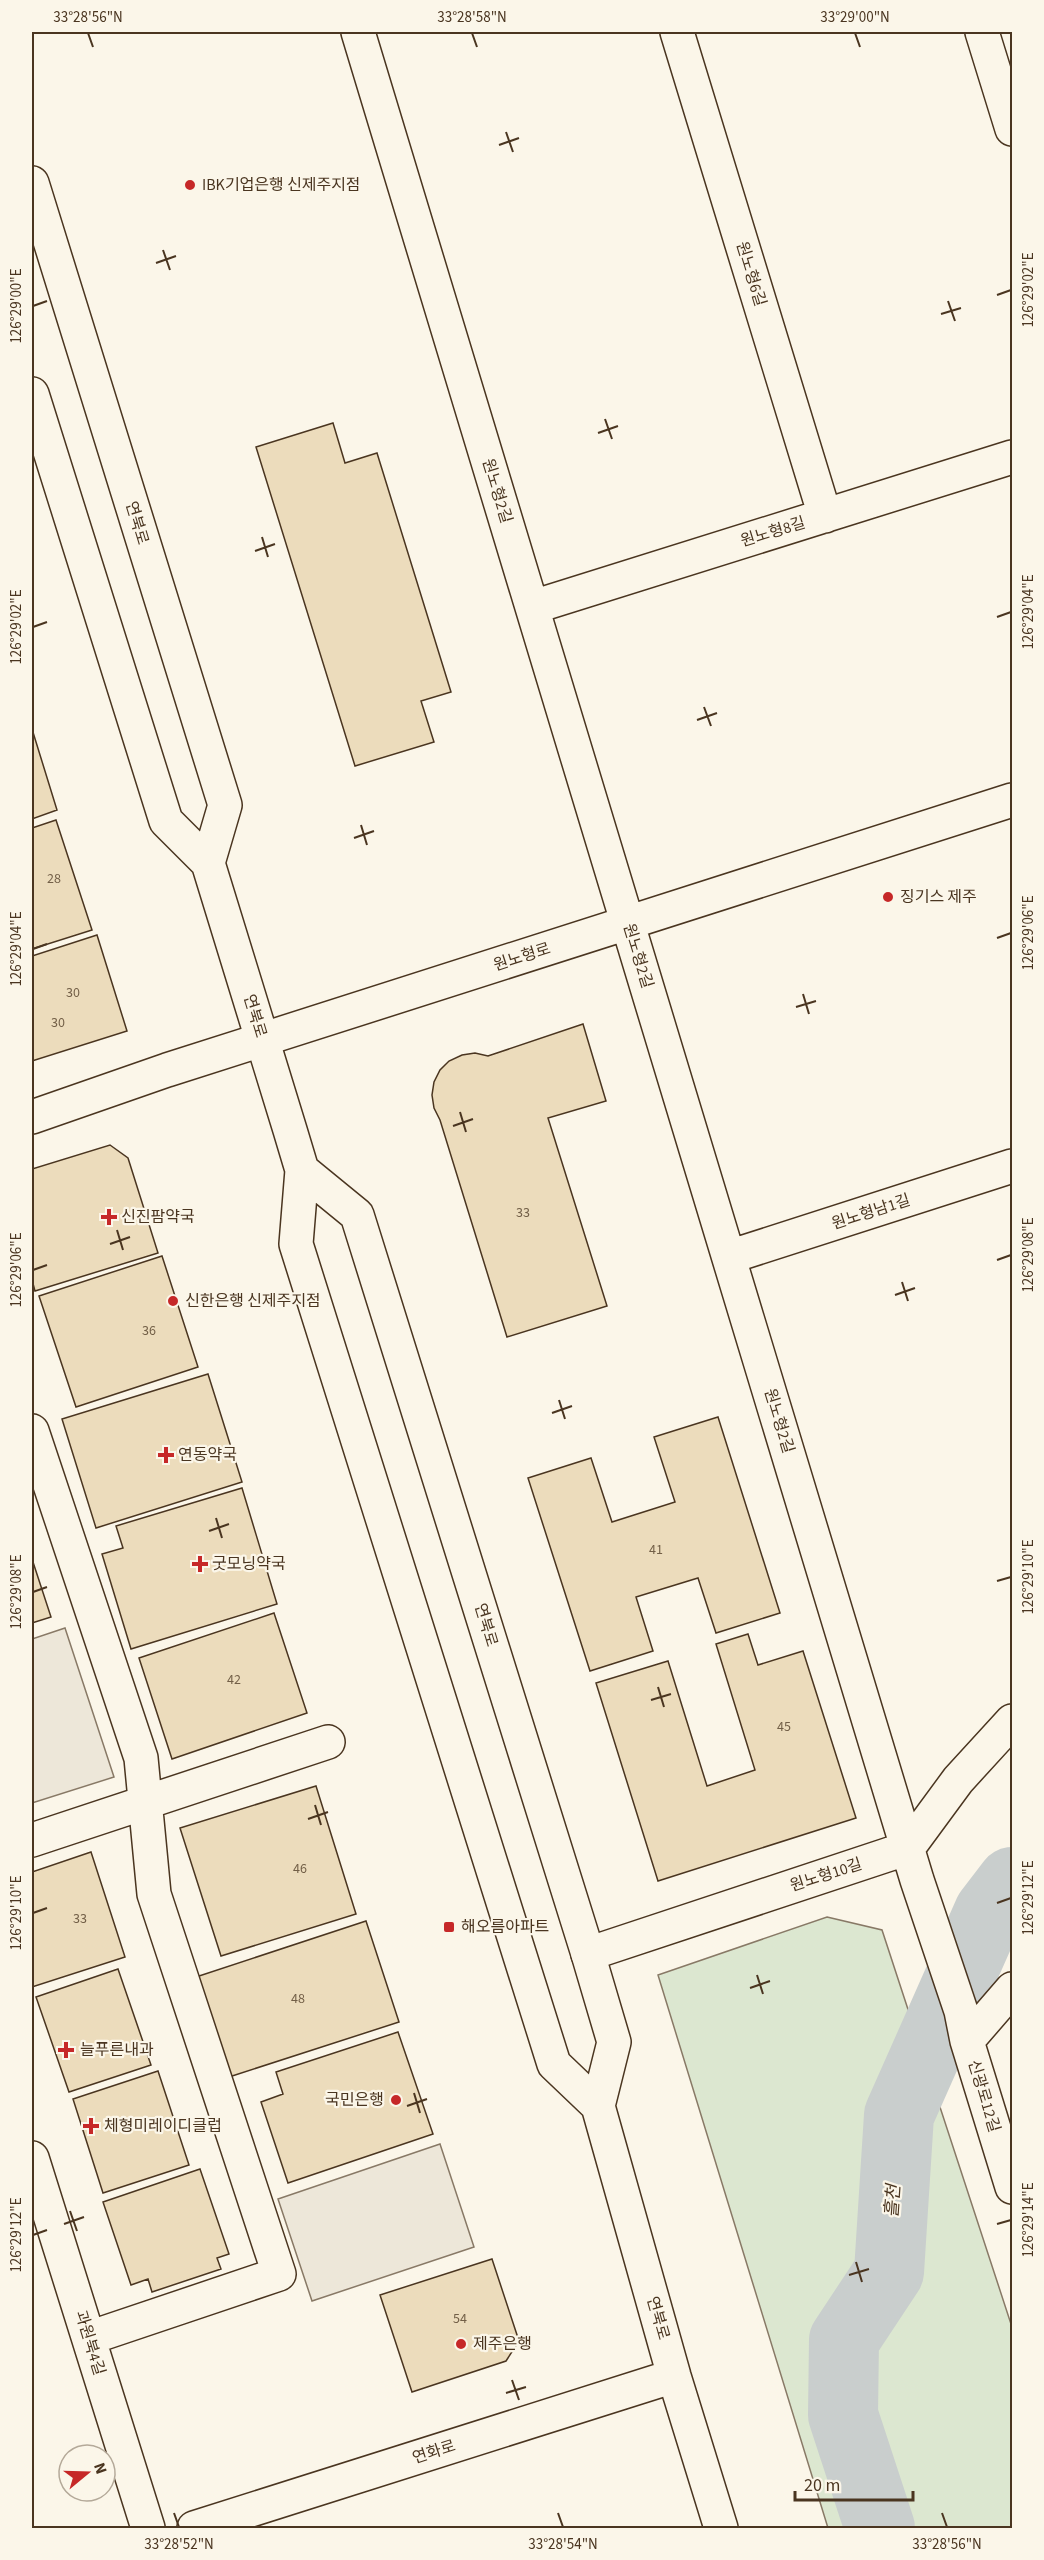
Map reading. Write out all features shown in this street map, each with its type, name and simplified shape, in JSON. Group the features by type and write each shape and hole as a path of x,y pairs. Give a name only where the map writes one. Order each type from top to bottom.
{"street":[{"name":"원노형2길","path":"358,32 917,1880"},
{"name":"원노형6길","path":"677,32 825,516"},
{"path":"982,32 1012,129"},
{"name":"연북로","path":"32,183 225,806 208,863"},
{"name":"연북로","path":"32,394 166,821 208,863 302,1170 296,1244 554,2064 598,2106"},
{"name":"원노형8길","path":"533,607 1012,457"},
{"name":"원노형로","path":"32,1117 262,1040 1012,800"},
{"name":"원노형남1길","path":"729,1257 1012,1166"},
{"name":"연북로","path":"302,1170 357,1215 588,1953 614,2042 598,2106 720,2529"},
{"path":"32,1431 141,1758 154,1894 279,2274 89,2338"},
{"path":"908,1848 958,1780 1012,1720"},
{"path":"32,1840 328,1742"},
{"name":"원노형10길","path":"588,1953 908,1848"},
{"name":"신광로12길","path":"917,1880 1012,2187"},
{"path":"964,2026 1012,1989"},
{"name":"과원북4길","path":"32,2158 148,2529"},
{"name":"연화로","path":"194,2529 674,2376"}],"green space":[{"path":"827,1917 882,1930 1012,2327 1012,2528 828,2528 658,1975"}],"shaded area":[{"path":"65,1628 114,1777 32,1803 32,1639"},
{"path":"440,2144 474,2247 312,2301 278,2199"}],"building":[{"path":"333,423 345,463 377,453 451,692 421,701 434,742 355,766 256,447"},
{"path":"32,729 57,810 32,819"},
{"path":"56,820 92,930 32,949 32,828"},
{"path":"97,935 127,1031 32,1061 32,956"},
{"path":"583,1024 606,1101 548,1118 607,1306 507,1337 440,1120 434,1108 432,1095 434,1082 440,1070 449,1061 462,1055 475,1053 488,1056"},
{"path":"110,1145 128,1158 158,1253 35,1291 32,1280 32,1169"},
{"path":"162,1256 198,1367 76,1407 39,1296"},
{"path":"208,1374 242,1482 96,1528 62,1419"},
{"path":"718,1417 780,1613 716,1633 698,1578 636,1597 653,1651 590,1671 528,1478 591,1458 612,1522 675,1502 654,1437"},
{"path":"242,1488 277,1604 131,1649 102,1554 123,1548 116,1526"},
{"path":"32,1559 51,1617 32,1623"},
{"path":"274,1613 307,1713 172,1759 139,1658"},
{"path":"748,1634 758,1665 803,1651 856,1818 658,1881 596,1683 668,1661 707,1786 755,1770 716,1644"},
{"path":"316,1786 356,1914 221,1956 180,1828"},
{"path":"91,1852 125,1957 32,1987 32,1872"},
{"path":"366,1921 399,2022 229,2077 196,1977"},
{"path":"118,1969 151,2065 69,2092 36,1997"},
{"path":"398,2032 433,2134 288,2183 261,2102 283,2094 276,2072"},
{"path":"158,2071 189,2165 103,2193 73,2099"},
{"path":"200,2169 229,2254 217,2258 221,2269 152,2292 148,2279 131,2285 103,2202"},
{"path":"492,2259 519,2341 506,2361 412,2392 380,2295"}],"waterway":[{"name":"흘천","path":"880,2528 843,2415 844,2340 889,2272 899,2115 989,1912 1012,1882"}],"place":[{"name":"IBK기업은행 신제주지점","path":"190,185"},
{"name":"징기스 제주","path":"888,897"},
{"name":"신진팜약국","path":"109,1217"},
{"name":"신한은행 신제주지점","path":"173,1301"},
{"name":"연동약국","path":"166,1455"},
{"name":"굿모닝약국","path":"200,1564"},
{"name":"해오름아파트","path":"449,1927"},
{"name":"늘푸른내과","path":"66,2050"},
{"name":"국민은행","path":"396,2100"},
{"name":"체형미레이디클럽","path":"91,2126"},
{"name":"제주은행","path":"461,2344"}]}
